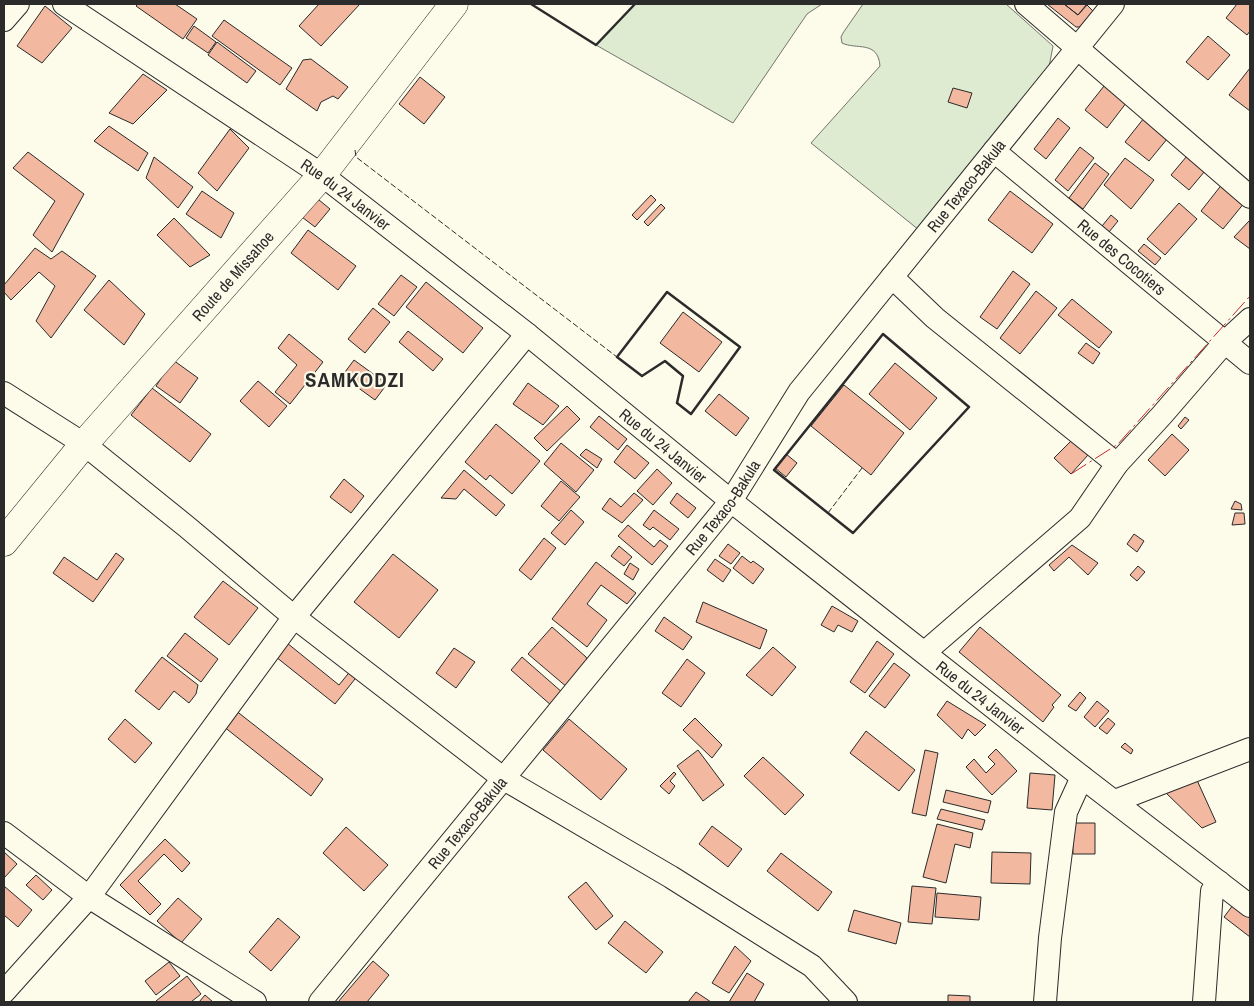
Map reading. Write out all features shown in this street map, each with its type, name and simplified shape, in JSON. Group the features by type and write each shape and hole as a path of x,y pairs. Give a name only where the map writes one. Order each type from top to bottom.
{"main road":[{"name":"Route de Missahoe","path":"4,542 84,444 322,175 454,4"}],"street":[{"path":"4,20 18,4"},
{"name":"Rue du 24 Janvier","path":"64,4 322,175 527,334 731,501 1082,777 1250,906"},
{"path":"1026,4 1250,197"},
{"name":"Rue Texaco-Bakula","path":"320,1002 731,501 798,392 1113,4"},
{"name":"Rue des Cocotiers","path":"994,150 1250,363"},
{"path":"892,277 935,318 1117,464"},
{"path":"925,652 1080,518 1117,464 1225,342 1250,319"},
{"path":"4,992 90,897 294,617 527,334"},
{"path":"4,393 84,444 294,617 504,779 670,877 812,966 846,1002"},
{"path":"1115,801 1250,749"},
{"path":"1045,1002 1050,938 1066,812 1082,777"},
{"path":"4,833 90,897 255,1002"},
{"path":"1204,1002 1212,891 1219,882"}],"green space":[{"path":"635,4 822,4 807,14 733,123 596,45"},
{"path":"863,4 1006,4 1053,46 1049,67 919,230 811,143 880,66 875,52 871,49 842,43 841,37 843,33"}],"building":[{"path":"138,4 175,4 197,19 183,39 136,6"},
{"path":"319,4 360,4 321,46 299,26"},
{"path":"1047,4 1064,4 1078,15 1087,5 1093,11 1080,27 1076,27"},
{"path":"1064,4 1086,4 1086,5 1078,15"},
{"path":"1237,4 1250,4 1250,31 1247,35 1226,18"},
{"path":"45,6 72,28 42,63 17,46"},
{"path":"224,20 292,68 280,85 212,36"},
{"path":"194,26 216,42 208,53 186,38"},
{"path":"1208,36 1230,55 1208,80 1186,62"},
{"path":"217,42 256,71 247,83 208,55"},
{"path":"311,59 348,87 338,99 333,96 321,102 317,111 286,89 303,60"},
{"path":"1250,68 1250,111 1229,95"},
{"path":"143,74 167,90 133,124 109,113"},
{"path":"420,77 445,97 424,124 399,104"},
{"path":"1108,81 1130,98 1107,128 1085,110"},
{"path":"953,88 972,93 967,108 948,102"},
{"path":"1148,113 1172,133 1149,161 1125,142"},
{"path":"1058,118 1070,128 1046,159 1034,149"},
{"path":"109,126 148,153 138,171 94,141"},
{"path":"230,129 249,148 217,191 198,173"},
{"path":"1080,147 1094,158 1068,191 1055,180"},
{"path":"1192,150 1210,165 1189,190 1171,175"},
{"path":"28,152 84,194 52,252 33,235 55,201 13,168"},
{"path":"154,157 193,187 178,208 146,178"},
{"path":"1125,158 1154,180 1131,209 1104,185"},
{"path":"1095,163 1109,174 1083,209 1069,198"},
{"path":"1223,183 1245,202 1223,229 1201,211"},
{"path":"202,191 234,213 221,238 186,214"},
{"path":"1010,191 1053,224 1032,253 988,220"},
{"path":"313,195 330,209 315,227 298,214"},
{"path":"651,195 656,200 637,220 632,215"},
{"path":"1179,203 1197,219 1165,255 1147,239"},
{"path":"661,204 665,208 648,226 644,222"},
{"path":"1111,215 1118,221 1109,232 1102,226"},
{"path":"174,218 210,255 190,267 157,235"},
{"path":"1250,222 1250,249 1234,237"},
{"path":"308,230 356,266 338,290 291,253"},
{"path":"1144,244 1161,258 1155,265 1138,251"},
{"path":"35,248 51,259 62,251 96,276 51,338 36,321 55,286 39,272 11,300 4,292 4,285"},
{"path":"1013,271 1030,284 997,329 980,317"},
{"path":"401,275 417,287 394,316 378,304"},
{"path":"109,280 145,314 124,345 84,310"},
{"path":"426,282 483,328 463,353 406,307"},
{"path":"1036,291 1057,308 1020,354 1000,338"},
{"path":"1072,299 1112,332 1099,348 1058,315"},
{"path":"373,308 390,322 365,353 348,339"},
{"path":"683,312 722,342 699,372 660,343"},
{"path":"408,331 443,359 433,371 399,342"},
{"path":"289,334 323,362 290,404 275,392 297,365 278,348"},
{"path":"1086,343 1100,353 1093,364 1078,353"},
{"path":"173,360 198,378 180,403 156,386"},
{"path":"354,360 387,384 375,400 342,376"},
{"path":"895,363 937,398 910,430 869,394"},
{"path":"258,381 287,406 269,427 240,401"},
{"path":"528,383 559,406 543,425 513,404"},
{"path":"844,385 904,433 871,475 811,426"},
{"path":"152,388 211,434 190,462 131,415"},
{"path":"719,394 749,418 736,436 705,411"},
{"path":"567,406 580,419 547,451 534,438"},
{"path":"599,416 627,439 618,450 590,427"},
{"path":"1185,417 1189,420 1181,429 1178,426"},
{"path":"496,424 540,461 512,494 490,475 486,480 465,462"},
{"path":"1172,434 1189,450 1165,476 1148,460"},
{"path":"1072,440 1088,455 1071,474 1054,458"},
{"path":"561,443 594,470 576,492 544,464"},
{"path":"627,445 649,463 635,479 614,462"},
{"path":"586,449 602,459 597,468 580,455"},
{"path":"786,454 797,463 786,477 775,468"},
{"path":"657,469 672,483 653,505 637,491"},
{"path":"464,470 505,505 496,516 464,489 456,499 441,498"},
{"path":"344,479 364,496 351,513 330,497"},
{"path":"561,481 580,497 559,521 541,506"},
{"path":"634,493 643,500 622,523 602,509 610,498 621,507"},
{"path":"677,493 696,508 688,518 670,503"},
{"path":"1235,501 1241,504 1242,510 1231,509"},
{"path":"571,510 584,522 565,545 551,533"},
{"path":"654,510 679,529 670,540 653,527 650,530 643,525"},
{"path":"1235,513 1244,513 1245,524 1232,525"},
{"path":"628,525 654,547 660,540 668,546 652,565 618,536"},
{"path":"1134,534 1144,541 1137,552 1127,544"},
{"path":"544,538 556,548 531,580 519,570"},
{"path":"728,544 740,553 731,564 719,556"},
{"path":"1072,545 1098,563 1088,575 1069,557 1054,571 1049,565"},
{"path":"619,546 632,557 624,566 611,556"},
{"path":"116,553 124,559 93,602 53,573 64,557 97,580"},
{"path":"393,554 438,590 399,638 354,602"},
{"path":"742,556 764,569 753,584 733,568"},
{"path":"715,559 731,570 723,582 707,570"},
{"path":"596,562 636,593 627,604 601,585 587,604 607,620 587,647 552,619"},
{"path":"630,563 639,569 633,580 624,574"},
{"path":"1138,566 1145,572 1137,581 1130,575"},
{"path":"223,581 258,608 229,645 194,617"},
{"path":"703,602 767,630 760,649 696,622"},
{"path":"832,606 858,621 852,632 838,625 834,632 821,625"},
{"path":"664,617 692,637 683,650 655,631"},
{"path":"552,627 586,657 589,664 568,688 528,654"},
{"path":"980,627 1061,695 1052,705 1054,707 1043,722 959,652"},
{"path":"185,633 218,659 201,682 167,656"},
{"path":"877,641 894,654 865,693 850,682"},
{"path":"287,643 339,685 352,669 359,674 335,704 276,657"},
{"path":"773,647 796,667 772,696 746,675"},
{"path":"454,648 475,662 456,688 436,673"},
{"path":"162,657 198,685 196,694 189,703 174,691 159,710 135,691"},
{"path":"522,657 563,693 552,706 511,670"},
{"path":"687,659 705,673 681,707 662,693"},
{"path":"894,663 910,675 885,708 869,696"},
{"path":"1080,692 1086,698 1076,711 1068,706"},
{"path":"947,701 986,725 975,736 968,729 962,739 937,715"},
{"path":"1097,701 1109,711 1095,727 1084,717"},
{"path":"235,710 323,779 311,796 223,726"},
{"path":"695,718 722,745 712,758 683,730"},
{"path":"1108,718 1115,724 1107,734 1099,728"},
{"path":"125,719 152,743 135,763 108,739"},
{"path":"569,719 627,769 601,800 543,750"},
{"path":"866,731 915,770 899,791 850,753"},
{"path":"1125,743 1133,750 1131,754 1121,747"},
{"path":"996,749 1017,771 992,795 966,767 974,759 986,773 995,764 988,757"},
{"path":"698,750 724,785 703,801 677,766"},
{"path":"925,750 938,753 926,816 912,813"},
{"path":"763,757 804,795 785,815 744,776"},
{"path":"674,772 676,774 670,781 675,786 669,794 660,786"},
{"path":"1030,773 1055,775 1052,810 1027,808"},
{"path":"1196,778 1216,822 1202,828 1163,790"},
{"path":"946,790 991,801 988,813 943,802"},
{"path":"941,809 985,820 982,830 937,819"},
{"path":"1072,823 1095,823 1095,854 1073,854"},
{"path":"937,824 973,833 970,848 955,844 946,883 923,877"},
{"path":"712,826 742,849 728,867 699,844"},
{"path":"346,827 388,865 364,891 323,853"},
{"path":"165,839 190,863 182,872 164,854 138,881 161,904 150,915 120,885"},
{"path":"4,852 17,864 4,878"},
{"path":"992,852 1031,853 1030,884 991,883"},
{"path":"781,853 832,892 818,911 767,871"},
{"path":"36,875 52,890 43,900 26,885"},
{"path":"586,882 613,916 596,930 568,897"},
{"path":"4,886 32,910 18,927 4,915"},
{"path":"912,886 936,888 932,924 908,922"},
{"path":"937,893 981,897 979,920 935,917"},
{"path":"178,898 202,919 181,943 157,921"},
{"path":"1233,905 1250,918 1250,937 1224,917"},
{"path":"854,910 901,923 896,944 848,931"},
{"path":"278,918 300,937 271,971 249,952"},
{"path":"625,921 663,952 646,973 608,943"},
{"path":"735,946 751,961 729,993 712,983"},
{"path":"373,961 389,975 367,1002 338,1002"},
{"path":"169,962 180,976 156,995 145,981"},
{"path":"747,973 764,984 754,1002 729,1002"},
{"path":"187,976 201,994 191,1002 156,1001"},
{"path":"696,992 711,1002 688,1002"},
{"path":"205,995 213,1002 199,1002"},
{"path":"948,995 970,996 970,1002 948,1002"}],"fence":[{"path":"355,150 356,157 617,357"},
{"path":"828,513 862,468"}],"wall":[{"path":"531,4 596,45 635,4"},
{"path":"667,292 740,347 691,414 677,403 683,376 665,361 642,376 617,357 667,292"},
{"path":"883,334 969,407 853,533 774,470 883,334"}],"power":[{"path":"1071,474 1118,444 1250,296"}],"district":[{"name":"SAMKODZI","path":"355,379"}]}
